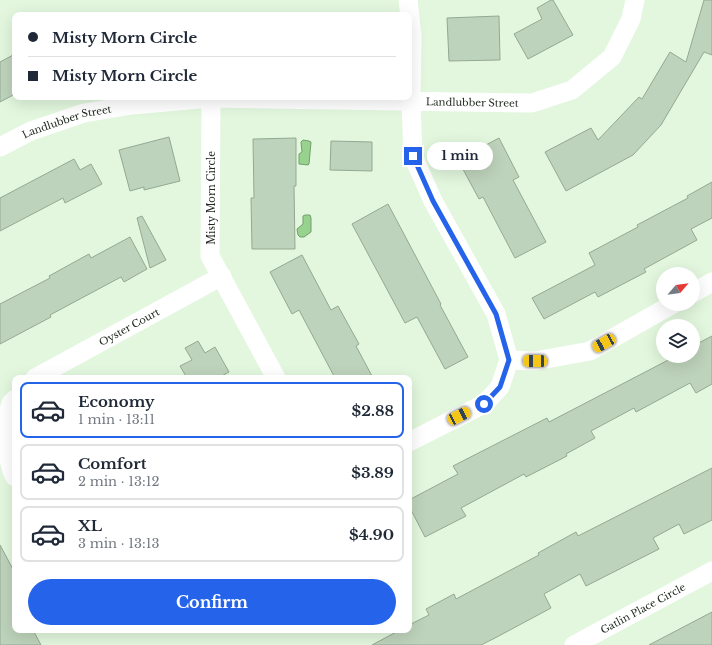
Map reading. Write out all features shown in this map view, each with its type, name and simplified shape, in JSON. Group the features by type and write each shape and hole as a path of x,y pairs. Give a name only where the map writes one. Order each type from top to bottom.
{"street":[{"path":"408,0 409,12"},
{"name":"Landlubber Street","path":"311,100 532,103 572,90 612,57 631,18 635,0"},
{"name":"Landlubber Street","path":"0,147 31,130 84,113 132,105 188,100"},
{"name":"Misty Morn Circle","path":"211,100 210,256 274,375"},
{"path":"411,102 413,156 433,201 496,314 509,360 500,387 484,404 412,440"},
{"name":"Oyster Court","path":"41,375 222,276"},
{"path":"700,289 712,282"},
{"path":"509,360 535,361 590,351 661,311"},
{"path":"12,402 2,435 12,471"},
{"name":"Gatlin Place Circle","path":"574,645 712,571"}],"shaded area":[{"path":"303,140 311,142 308,165 299,164 299,154 302,152 301,142"},
{"path":"310,215 311,232 304,237 300,237 297,229 303,224 303,216"}],"building":[{"path":"553,0 573,35 528,59 514,34 542,19 537,8"},
{"path":"704,0 712,0 712,55 704,52 661,125 633,155 566,191 545,152 591,128 598,140 639,97 642,99 670,52 686,62"},
{"path":"499,16 500,60 449,61 447,18"},
{"path":"12,56 12,96 0,102 0,62"},
{"path":"169,137 180,181 144,190 144,187 130,191 119,150"},
{"path":"296,138 296,186 294,186 295,249 252,249 251,198 254,198 253,139"},
{"path":"499,138 519,177 513,180 546,242 515,258 483,197 479,199 458,160"},
{"path":"331,141 372,142 372,171 330,170"},
{"path":"74,159 80,170 91,164 102,184 65,203 63,198 0,231 0,198"},
{"path":"712,182 712,218 691,229 697,240 644,269 646,272 598,297 595,292 544,319 532,298 595,265 589,253 638,227 637,225 688,198 687,196"},
{"path":"388,204 468,357 445,369 417,317 405,323 352,224"},
{"path":"142,216 166,260 150,268 137,218"},
{"path":"130,237 147,269 124,282 121,277 0,344 0,304 50,278 49,276 89,254 91,258"},
{"path":"302,255 331,310 338,306 359,344 356,346 371,375 333,375 299,310 292,314 270,272"},
{"path":"712,336 712,384 696,393 690,383 636,412 634,408 591,431 595,438 566,454 567,456 526,477 524,474 461,508 466,516 425,537 412,512 412,498 458,474 453,466 547,418 549,422 663,363 700,363 700,342"},
{"path":"198,341 205,353 215,347 229,372 224,375 185,375 180,366 192,360 185,348"},
{"path":"712,468 712,520 684,534 679,524 653,538 659,549 586,586 580,574 544,594 551,608 495,638 481,645 372,645 394,633 412,633 412,624 429,615 426,609 454,594 456,599 539,555 538,553 576,532 578,536"},
{"path":"0,545 12,567 12,633 35,633 41,645 0,645"},
{"path":"712,612 712,645 649,645"}],"route":[{"path":"413,156 433,201 496,314 509,360 500,387 484,404"}]}
